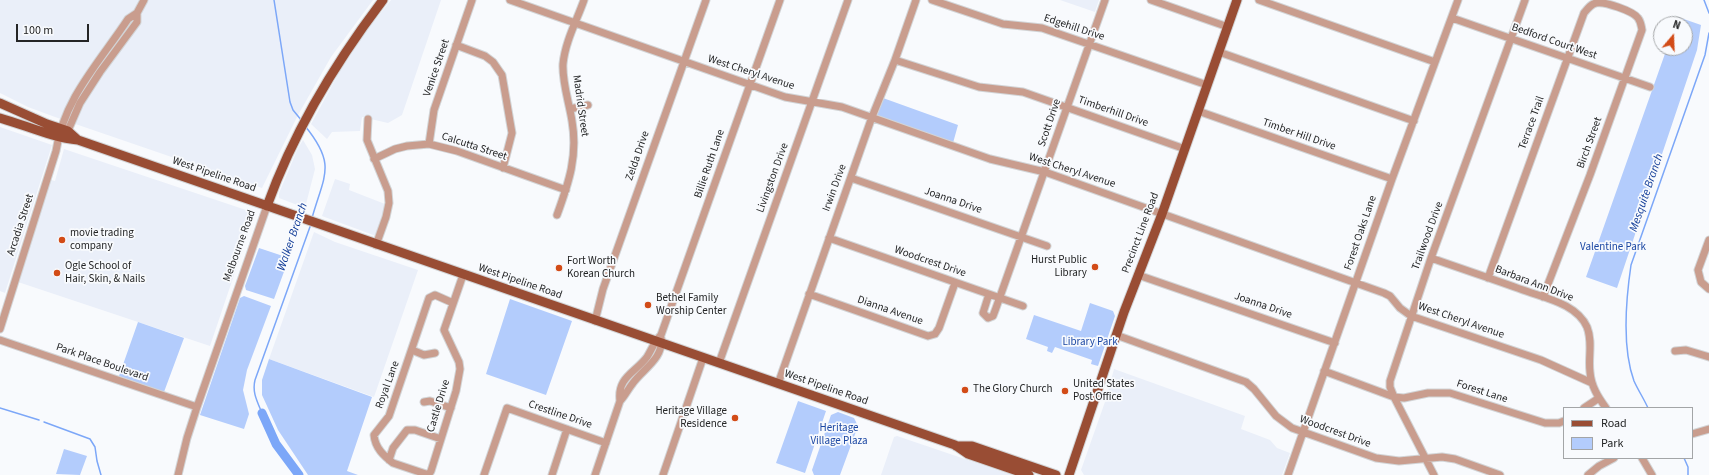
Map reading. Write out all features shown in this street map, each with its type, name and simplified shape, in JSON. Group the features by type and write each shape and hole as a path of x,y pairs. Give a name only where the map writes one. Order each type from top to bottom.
{"main road":[{"name":"Melbourne Road","path":"267,206 278,176 308,115 343,54 383,0"},
{"name":"Precinct Line Road","path":"1069,475 1116,335 1162,214 1238,0"},
{"name":"West Pipeline Road","path":"0,103 78,140 302,219 595,321 659,340 719,364 955,445 972,446 1056,475"},
{"name":"West Pipeline Road","path":"0,118 63,134"},
{"name":"West Pipeline Road","path":"955,445 968,454 1029,475"}],"street":[{"name":"Arcadia Street","path":"0,329 56,151 63,134 80,103 100,72 137,22 137,13 144,0"},
{"name":"Venice Street","path":"429,144 434,110 472,0"},
{"name":"West Cheryl Avenue","path":"510,0 785,97 842,106 990,158 1045,172 1356,282 1390,296 1400,308 1411,316 1541,360 1592,383"},
{"name":"Madrid Street","path":"557,215 572,172 574,147 574,134 563,65 584,0"},
{"name":"Zelda Drive","path":"595,321 603,289 706,0"},
{"name":"Billie Ruth Lane","path":"595,475 620,401 625,396 648,355 659,340 780,0"},
{"name":"Livingston Drive","path":"719,364 848,0"},
{"name":"Irwin Drive","path":"778,384 872,117 895,60 916,0"},
{"name":"Edgehill Drive","path":"932,0 1003,24 1042,28 1207,85"},
{"name":"Scott Drive","path":"989,294 983,313 988,318 993,316 1000,298 1105,0"},
{"path":"1151,0 1228,26"},
{"path":"1259,0 1435,62"},
{"name":"Forest Oaks Lane","path":"1288,475 1392,179 1458,0"},
{"name":"Trailwood Drive","path":"1434,475 1394,397 1390,387 1390,381 1431,258 1524,0"},
{"name":"Terrace Trail","path":"1488,278 1584,13 1590,6 1598,2 1618,8"},
{"name":"Birch Street","path":"1543,297 1588,182 1642,30 1638,17 1630,12 1618,8"},
{"name":"Bedford Court West","path":"1452,18 1650,87"},
{"path":"456,45 485,56 494,62 502,75 512,133 503,168"},
{"path":"1219,52 1414,121"},
{"name":"Timberhill Drive","path":"895,60 979,87 1023,92 1185,149"},
{"path":"570,109 588,105"},
{"name":"Timber Hill Drive","path":"1198,111 1392,179"},
{"path":"368,120 367,140 386,184 389,203 386,217 376,245"},
{"name":"Calcutta Street","path":"374,159 395,149 407,146 429,144 457,151 566,190"},
{"name":"Joanna Drive","path":"851,178 1047,246"},
{"name":"Melbourne Road","path":"178,475 187,438 197,407 267,206"},
{"name":"Woodcrest Drive","path":"829,238 1024,306"},
{"path":"1707,287 1701,282 1698,270 1709,240"},
{"name":"Barbara Ann Drive","path":"1431,258 1543,297 1572,309 1582,319 1587,327 1591,348 1590,372 1592,383 1605,407"},
{"name":"Castle Drive","path":"426,474 429,474 431,471 458,386 460,362 444,330 463,275"},
{"name":"Joanna Drive","path":"1138,275 1334,343"},
{"name":"Dianna Avenue","path":"809,294 928,336 935,334 939,328 955,283"},
{"name":"Royal Lane","path":"389,460 380,451 374,435 389,416 429,298 435,295 453,303"},
{"name":"Woodcrest Drive","path":"1116,335 1246,382 1285,424 1303,432 1376,458 1399,461 1442,457 1454,459 1500,475"},
{"name":"Park Place Boulevard","path":"0,340 197,407"},
{"path":"412,350 424,355 435,353"},
{"path":"1675,351 1686,350 1709,357"},
{"path":"663,475 703,358"},
{"name":"Billie Ruth Lane","path":"620,401 619,395 621,385 624,380 640,370"},
{"name":"Forest Lane","path":"1324,371 1394,397 1404,398 1428,393 1450,393 1545,423 1559,423 1563,421"},
{"path":"621,385 629,388"},
{"path":"1586,407 1599,398"},
{"path":"424,402 430,401 451,408"},
{"name":"Crestline Drive","path":"484,475 507,408 606,443"},
{"path":"552,475 567,429"},
{"path":"1693,434 1709,429"},
{"path":"426,474 393,463 389,460 392,448 407,430 415,430 441,439"},
{"path":"1588,475 1599,466 1612,459"},
{"path":"1643,459 1652,475"}],"shaded area":[{"path":"0,0 373,0 331,57 298,115 262,188 55,117 28,107 0,93"},
{"path":"391,0 441,0 402,115 388,123 362,117 360,131 332,132 327,139 311,124 340,71 367,30"},
{"path":"1060,0 1099,0 1095,12"},
{"path":"0,127 52,145 5,293 0,291"},
{"path":"303,140 312,155 315,169 305,208 279,198 279,193 298,148"},
{"path":"64,149 255,213 210,346 18,282 51,180 55,181"},
{"path":"335,179 350,184 349,190 385,204 383,216 376,236 322,216"},
{"path":"314,232 335,242 418,270 374,397 269,359"},
{"path":"1114,369 1245,416 1241,429 1270,440 1277,448 1290,453 1282,475 1084,475 1081,470 1106,399"},
{"path":"897,436 1012,475 881,475 894,437"}],"green space":[{"name":"Valentine Park","path":"1693,22 1701,25 1697,50 1617,288 1586,277 1664,56 1693,56"},
{"path":"883,98 958,125 953,143 877,115"},
{"path":"259,248 289,258 274,299 246,290 245,286"},
{"path":"244,296 271,306 247,370 243,390 249,414 244,429 200,415 240,298"},
{"path":"510,299 572,321 546,395 486,374"},
{"name":"Library Park","path":"1090,303 1113,311 1115,316 1098,366 1091,364 1092,360 1055,347 1052,353 1047,351 1048,347 1026,339 1034,315 1081,331"},
{"path":"138,322 184,338 164,392 119,376"},
{"path":"269,359 372,397 347,471 358,475 308,475 278,430 262,395 262,380"},
{"path":"798,401 826,411 805,473 776,463"},
{"name":"Heritage Village Plaza","path":"838,412 854,418 858,426 840,475 814,475 812,470 831,415"},
{"path":"64,449 87,456 80,475 56,474"}],"waterway":[{"name":"Walker Branch","path":"274,0 290,102 293,110 302,121"},
{"name":"Mesquite Branch","path":"1704,0 1709,13"},
{"name":"Mesquite Branch","path":"1647,407 1634,381 1630,368 1626,339 1631,265 1705,55 1709,33"},
{"name":"Walker Branch","path":"305,126 315,139 321,151 325,170 312,218"},
{"name":"Walker Branch","path":"262,413 255,393 255,380 311,224"},
{"path":"0,408 39,420"},
{"name":"Walker Branch","path":"262,413 276,444 299,475"},
{"path":"44,422 90,439 95,447 101,475"},
{"name":"Mesquite Branch","path":"1684,459 1688,467 1688,475"}],"place":[{"name":"movie trading company","path":"62,240"},
{"name":"Hurst Public Library","path":"1095,267"},
{"name":"Fort Worth Korean Church","path":"559,268"},
{"name":"Ogle School of Hair, Skin, & Nails","path":"57,273"},
{"name":"Bethel Family Worship Center","path":"648,305"},
{"name":"The Glory Church","path":"965,390"},
{"name":"United States Post Office","path":"1065,391"},
{"name":"Heritage Village Residence","path":"735,418"}]}
